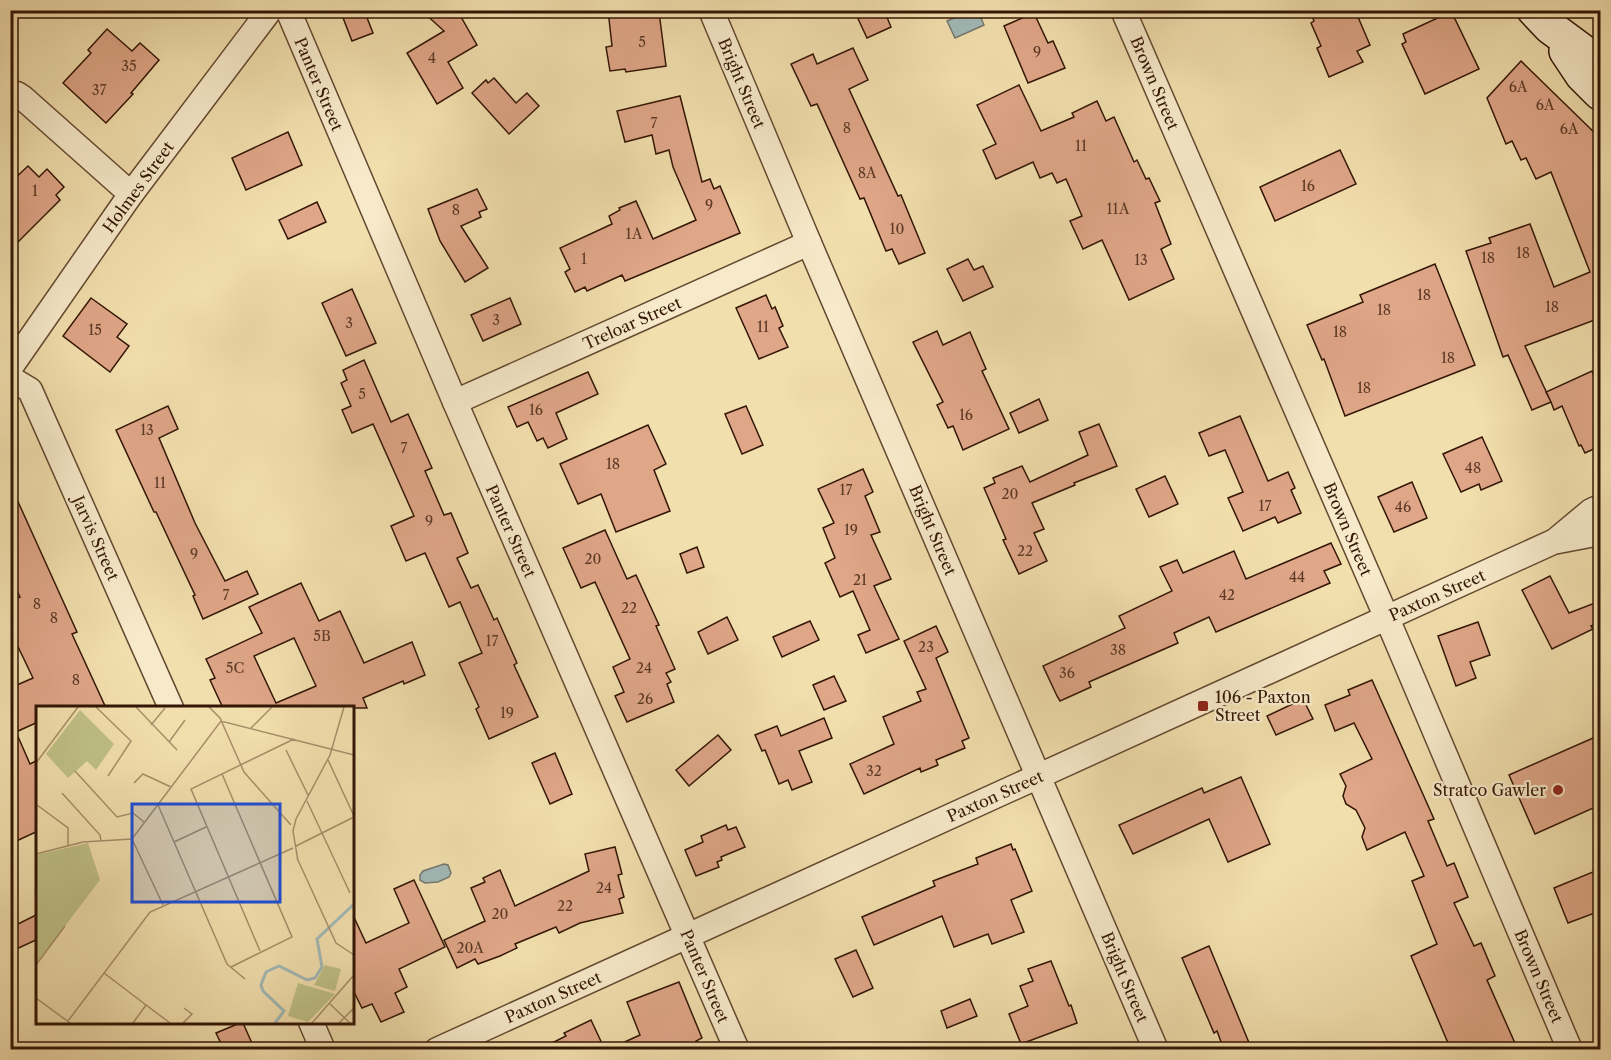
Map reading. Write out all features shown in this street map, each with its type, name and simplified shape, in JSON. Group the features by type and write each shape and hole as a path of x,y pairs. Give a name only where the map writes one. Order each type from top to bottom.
{"main road":[{"path":"1542,19 1600,64"},
{"path":"1542,19 1582,75 1600,93"}],"street":[{"name":"Holmes Street","path":"10,368 131,194 270,10"},
{"name":"Panter Street","path":"288,10 455,402 737,1050"},
{"name":"Bright Street","path":"711,10 1156,1050"},
{"name":"Brown Street","path":"1123,10 1387,617 1570,1050"},
{"path":"10,94 17,94 23,98 131,194"},
{"name":"Treloar Street","path":"455,402 809,243"},
{"name":"Jarvis Street","path":"10,378 30,390 170,706"},
{"name":"Paxton Street","path":"1553,543 1591,511 1600,507"},
{"name":"Paxton Street","path":"437,1050 1553,543 1600,533"},
{"path":"311,1024 323,1050"}],"water":[{"path":"972,10 978,11 984,25 955,38 947,21"},
{"path":"444,864 448,865 451,873 449,877 438,882 425,883 420,880 423,871"}],"building":[{"path":"340,10 364,10 373,33 352,41"},
{"path":"421,10 457,10 477,45 448,62 463,88 437,104 407,53 444,31"},
{"path":"608,10 640,10 640,14 659,12 666,66 626,72 625,69 610,71 606,47 612,46"},
{"path":"854,10 884,10 891,27 867,38"},
{"path":"1310,10 1355,10 1370,45 1357,51 1363,62 1329,77 1317,48 1321,46 1311,23 1314,21"},
{"path":"1034,13 1048,43 1053,41 1065,68 1028,83 1004,26"},
{"path":"1444,15 1454,17 1479,69 1425,94 1402,44 1406,42 1403,34"},
{"path":"107,29 132,51 140,43 159,60 131,93 133,94 106,123 63,83 91,53 88,50"},
{"path":"853,48 868,80 849,89 898,196 901,195 925,253 899,264 892,249 886,251 864,198 860,199 817,104 811,106 791,64 813,54 817,64"},
{"path":"1521,61 1600,138 1600,318 1525,346 1546,392 1592,371 1600,391 1600,446 1585,453 1581,445 1579,446 1562,406 1554,410 1551,402 1532,410 1508,355 1503,357 1466,251 1491,243 1489,238 1530,224 1554,287 1590,272 1551,172 1536,179 1526,158 1521,160 1512,141 1506,144 1487,98"},
{"path":"494,78 516,103 527,93 539,106 509,134 472,93 486,80 488,83"},
{"path":"1019,85 1041,131 1074,117 1072,113 1097,101 1106,121 1114,117 1134,162 1137,160 1146,179 1149,178 1160,201 1155,203 1171,244 1161,249 1174,279 1129,300 1102,240 1083,249 1070,221 1082,216 1066,179 1057,183 1052,173 1040,178 1033,162 996,179 983,150 996,144 977,105"},
{"path":"680,96 702,182 710,179 714,189 720,186 740,233 625,281 622,275 587,291 585,287 575,292 565,272 570,269 560,248 612,224 609,216 620,210 619,208 636,201 653,239 696,220 673,167 669,150 656,154 652,135 625,142 617,111"},
{"path":"288,132 302,165 246,190 232,158"},
{"path":"1340,150 1356,184 1275,221 1260,187"},
{"path":"28,166 39,177 47,169 64,187 56,195 60,200 10,250 10,183"},
{"path":"477,189 487,209 479,212 481,217 461,226 488,268 465,282 440,241 428,209"},
{"path":"317,202 326,222 288,239 279,220"},
{"path":"968,259 974,270 983,266 993,287 963,301 947,269"},
{"path":"1435,264 1475,365 1345,416 1324,359 1322,360 1307,325 1363,302 1360,295"},
{"path":"352,289 376,343 346,356 322,303"},
{"path":"766,295 772,309 775,307 783,326 779,328 788,347 759,359 736,308"},
{"path":"91,298 127,324 117,337 129,346 110,372 63,336"},
{"path":"510,298 521,324 483,341 471,315"},
{"path":"937,331 943,345 970,332 986,369 982,371 1009,429 963,450 953,426 948,428 937,405 943,402 913,342"},
{"path":"364,360 391,422 408,414 432,468 425,471 444,515 451,513 468,553 457,558 471,588 478,585 494,620 497,618 517,663 514,665 538,717 489,739 476,709 479,707 459,663 482,653 460,602 449,607 425,553 406,561 391,526 414,516 373,424 352,433 342,410 351,406 341,383 347,380 343,370"},
{"path":"588,372 598,394 556,413 567,439 548,448 543,438 537,441 528,422 517,427 508,407"},
{"path":"1039,399 1048,420 1019,433 1010,413"},
{"path":"168,406 178,429 159,438 195,523 225,581 247,571 258,594 203,619 193,596 195,595 116,430"},
{"path":"746,406 763,445 742,454 725,414"},
{"path":"1240,416 1268,481 1288,472 1295,488 1291,490 1301,513 1278,523 1275,517 1243,531 1228,498 1243,492 1225,450 1209,456 1199,433"},
{"path":"1099,424 1117,466 1032,503 1044,529 1034,533 1047,561 1019,574 1003,540 1006,539 984,488 995,483 993,478 1022,466 1030,482 1088,455 1079,432"},
{"path":"648,425 666,464 654,470 670,511 616,532 601,494 578,504 560,464"},
{"path":"1482,437 1502,481 1481,490 1479,484 1461,492 1443,454"},
{"path":"863,469 873,492 865,496 880,532 871,535 891,579 874,586 899,639 866,653 858,635 870,630 853,591 840,597 825,563 835,558 823,528 834,523 818,489"},
{"path":"1165,476 1178,504 1149,517 1136,489"},
{"path":"1412,482 1427,518 1394,532 1378,497"},
{"path":"10,484 77,632 72,634 105,706 36,706 36,723 16,732 30,764 36,761 36,832 10,844 10,688 33,678 10,630 10,601 20,597 10,576"},
{"path":"605,530 627,579 636,575 659,625 656,626 675,669 666,673 671,682 667,684 674,702 627,722 615,696 624,692 613,667 630,659 595,582 581,588 563,548"},
{"path":"1331,543 1341,564 1324,571 1330,583 1216,632 1209,617 1174,633 1178,643 1089,682 1091,687 1060,701 1057,696 1043,666 1125,628 1119,616 1172,591 1160,567 1177,560 1183,573 1234,551 1246,579"},
{"path":"697,547 704,567 687,573 680,554"},
{"path":"1550,576 1569,613 1600,601 1600,623 1591,626 1593,629 1552,649 1522,590"},
{"path":"301,583 319,621 340,611 364,663 412,642 425,675 404,684 403,681 363,698 367,708 354,708 354,706 222,706 210,680 215,678 206,659 262,633 249,607","holes":["294,638 316,686 276,703 254,656"]},
{"path":"727,617 738,640 708,654 698,632"},
{"path":"810,621 819,640 782,657 773,637"},
{"path":"1478,622 1490,655 1470,662 1476,678 1456,686 1438,636"},
{"path":"936,626 948,652 936,658 969,738 962,741 965,748 936,760 938,765 921,772 920,768 864,794 850,764 894,744 883,717 921,701 917,692 926,689 904,641"},
{"path":"834,676 846,701 824,710 813,685"},
{"path":"1372,680 1434,819 1428,821 1447,866 1454,863 1468,897 1454,903 1474,946 1481,943 1495,976 1487,980 1518,1050 1451,1050 1411,956 1437,944 1412,881 1424,876 1405,832 1367,850 1362,837 1365,828 1356,810 1346,804 1343,796 1346,786 1340,774 1372,759 1354,723 1335,731 1325,705 1350,695 1348,690"},
{"path":"1303,699 1313,719 1276,735 1267,716"},
{"path":"824,718 832,738 799,751 812,782 792,790 788,780 779,784 765,750 762,751 755,735 777,726 781,736"},
{"path":"718,735 731,750 689,786 676,770"},
{"name":"Stratco Gawler","path":"1600,735 1600,805 1535,834 1509,775"},
{"path":"555,753 572,794 550,804 532,763"},
{"path":"1241,777 1270,844 1228,862 1209,819 1133,854 1119,825 1202,788 1204,793"},
{"path":"726,825 728,830 736,827 745,847 721,857 722,860 717,862 719,867 696,876 685,850 703,842 701,836"},
{"path":"1011,844 1032,891 1011,900 1024,932 992,944 988,934 954,947 942,916 874,945 862,917 935,886 933,881 978,864 976,858"},
{"path":"615,847 622,874 618,875 624,897 619,899 623,913 580,923 559,933 556,927 515,944 517,948 500,956 478,964 475,959 457,968 444,940 485,921 471,888 485,882 483,878 500,870 515,906 589,871 585,854"},
{"path":"1600,869 1600,911 1568,923 1554,888"},
{"path":"414,880 445,947 399,969 407,987 395,993 404,1012 381,1022 372,1004 362,1008 354,992 354,917 366,943 409,923 394,889"},
{"path":"36,915 36,940 10,952 10,928"},
{"path":"1209,946 1252,1050 1224,1050 1217,1031 1214,1033 1182,958"},
{"path":"856,950 873,988 853,997 835,959"},
{"path":"1051,961 1077,1023 1021,1044 1009,1014 1028,1006 1020,986 1033,981 1028,969"},
{"path":"679,982 702,1038 696,1041 700,1050 607,1050 640,1035 627,1002"},
{"path":"970,999 977,1016 947,1028 941,1011"},
{"path":"591,1020 605,1050 538,1050 566,1036 564,1033"},
{"path":"238,1024 243,1024 255,1050 224,1050 216,1033"}],"place":[{"name":"106 - Paxton Street","path":"1203,706"},
{"name":"Stratco Gawler","path":"1558,790"}]}
